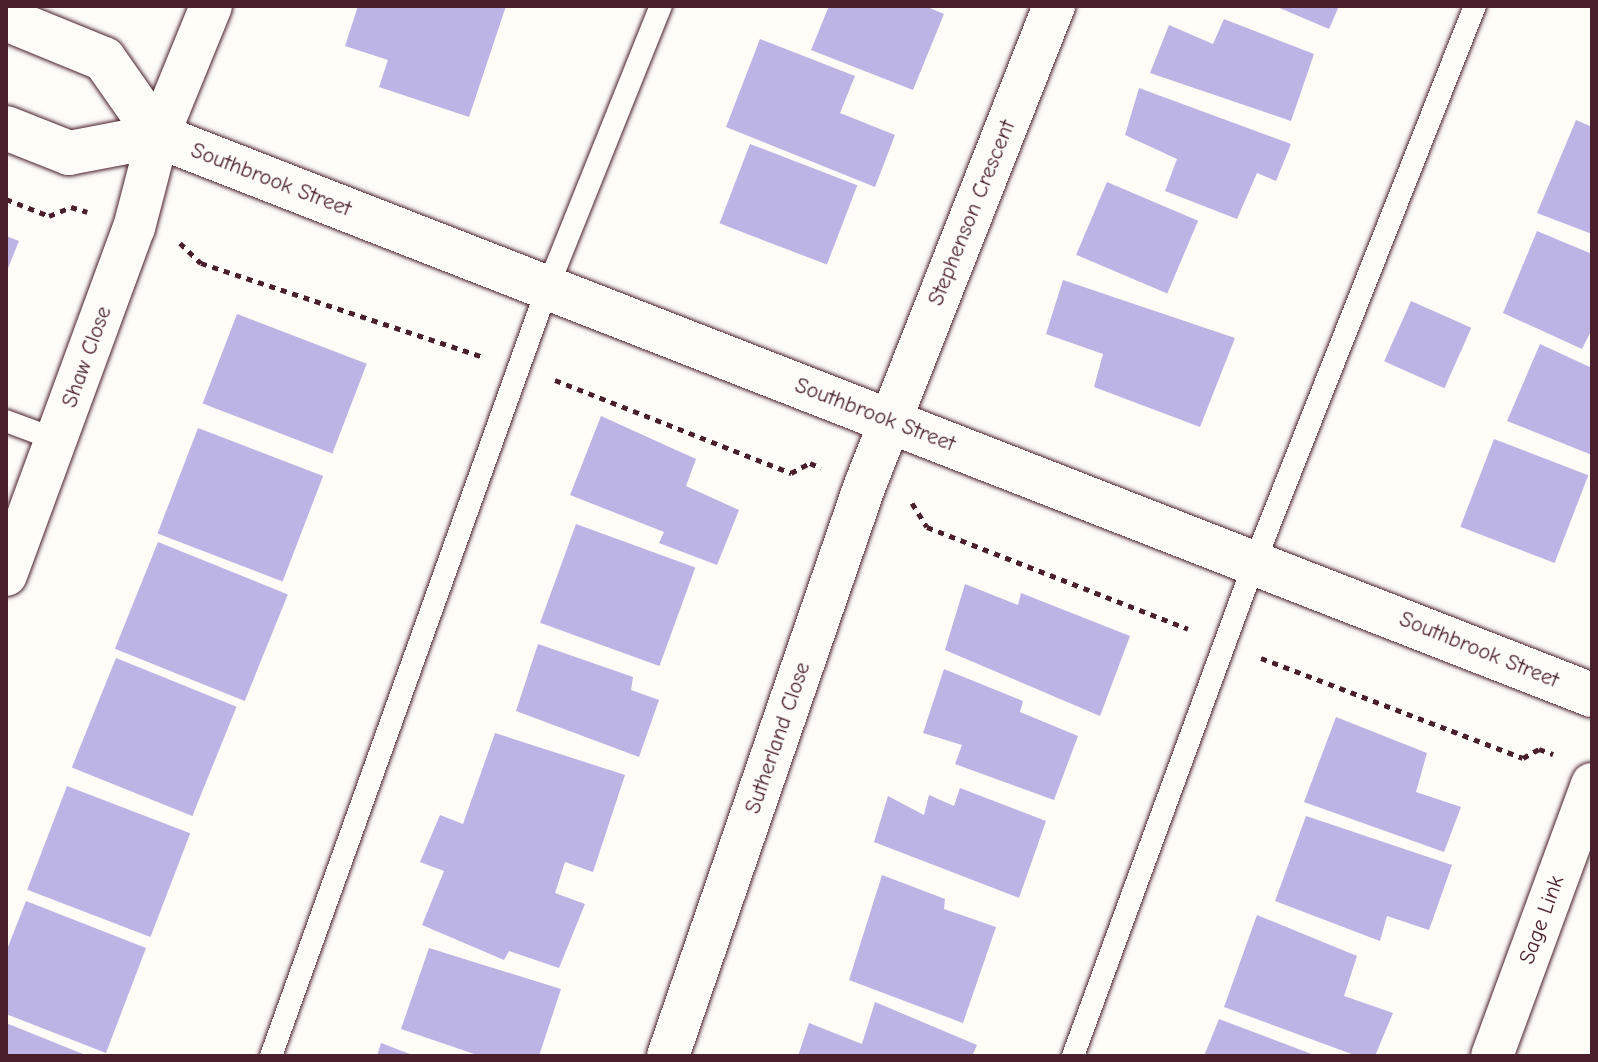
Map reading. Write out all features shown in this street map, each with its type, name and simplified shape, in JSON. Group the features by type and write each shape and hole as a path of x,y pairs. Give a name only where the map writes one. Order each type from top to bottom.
{"street":[{"name":"Shaw Close","path":"6,575 134,228 158,136 211,6"},
{"name":"Stephenson Crescent","path":"890,420 1054,6"},
{"path":"6,19 104,59 158,136 69,153 6,128"},
{"name":"Southbrook Street","path":"158,136 1255,561 1592,695"},
{"name":"Sutherland Close","path":"668,1056 890,420"},
{"name":"Sage Link","path":"1492,1056 1592,784"}],"lane":[{"path":"271,1056 547,289 661,6"},
{"path":"1073,1056 1255,561 1475,6"},
{"path":"6,421 57,440"}],"path":[{"path":"6,199 49,216 71,207"}],"building":[{"path":"358,6 506,6 469,117 379,87 388,60 345,46"},
{"path":"829,6 925,6 944,14 913,90 811,50"},
{"path":"1275,6 1339,6 1329,29"},
{"path":"1224,19 1314,54 1291,121 1150,73 1169,25 1213,44"},
{"path":"760,39 855,76 840,113 895,135 875,187 726,127"},
{"path":"1139,88 1291,144 1276,181 1257,173 1237,219 1165,191 1177,159 1125,135"},
{"path":"1576,120 1592,127 1592,234 1537,213"},
{"path":"750,144 857,185 827,265 720,223"},
{"path":"1107,182 1198,221 1167,293 1076,255"},
{"path":"1537,231 1592,254 1592,329 1582,349 1503,313"},
{"path":"6,236 19,241 6,273"},
{"path":"1063,280 1235,338 1200,427 1094,387 1103,354 1046,334"},
{"path":"1411,301 1471,328 1444,388 1384,361"},
{"path":"237,314 367,364 332,453 203,404"},
{"path":"1540,344 1592,368 1592,455 1507,421"},
{"path":"601,416 696,459 686,486 739,510 717,565 659,543 664,532 570,495"},
{"path":"198,428 323,476 283,582 158,533"},
{"path":"1494,439 1588,475 1555,563 1460,527"},
{"path":"576,524 695,567 659,666 540,623"},
{"path":"158,542 288,594 245,701 115,649"},
{"path":"965,584 1018,605 1021,593 1130,636 1100,716 945,650"},
{"path":"538,644 633,677 631,690 659,700 639,757 516,711"},
{"path":"116,658 237,707 192,816 72,767"},
{"path":"944,669 1023,701 1020,712 1078,736 1054,800 955,764 962,745 923,733"},
{"path":"1336,717 1427,753 1416,792 1461,807 1444,852 1304,802"},
{"path":"495,733 625,775 593,872 565,862 555,893 585,904 559,968 509,951 504,960 422,925 444,871 420,862 440,815 463,824"},
{"path":"67,786 190,833 150,937 27,890"},
{"path":"960,788 1046,821 1019,898 874,842 888,796 924,815 929,795 954,806"},
{"path":"1306,816 1452,865 1429,930 1387,916 1380,941 1275,901"},
{"path":"882,875 945,899 944,909 996,927 963,1023 849,980"},
{"path":"26,901 146,948 106,1053 6,1014 6,952"},
{"path":"1257,915 1357,956 1344,996 1393,1013 1375,1056 1357,1056 1224,1007"},
{"path":"429,948 561,989 539,1056 480,1056 401,1029"},
{"path":"875,1002 977,1045 972,1056 798,1056 809,1023 862,1044"},
{"path":"1219,1019 1317,1056 1204,1056"},
{"path":"6,1023 88,1056 6,1056"},
{"path":"381,1043 415,1056 377,1056"}]}
